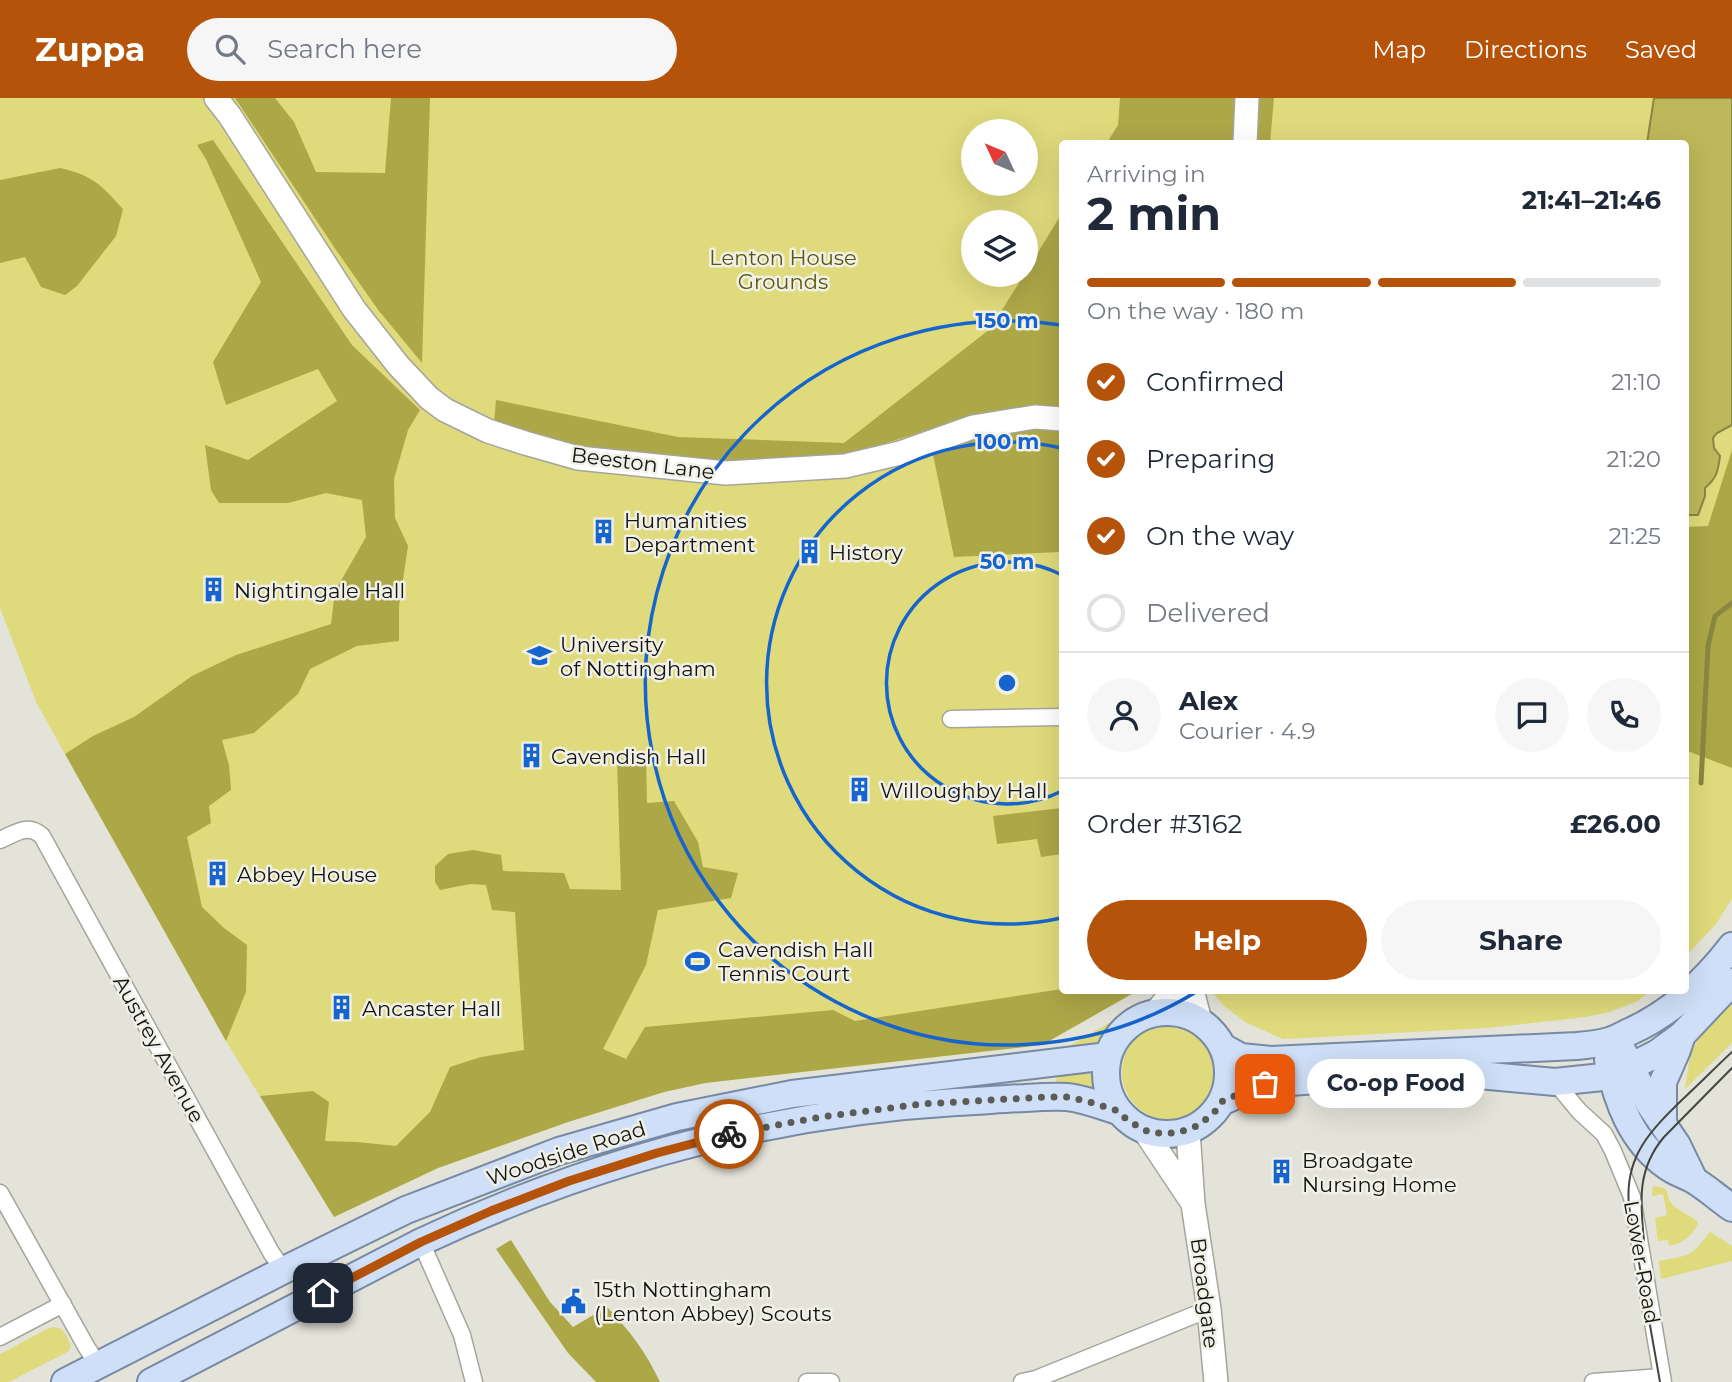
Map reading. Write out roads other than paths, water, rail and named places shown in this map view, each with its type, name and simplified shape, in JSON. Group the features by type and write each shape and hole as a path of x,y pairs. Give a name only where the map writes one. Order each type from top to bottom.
{"main road":[{"path":"1689,992 1732,946"},
{"path":"1221,1102 1265,1084 1417,1072 1555,1082 1621,1071 1656,1054 1682,1035 1732,982"},
{"path":"1223,1047 1241,1058 1271,1060 1577,1046 1611,1041 1645,1025 1687,994"},
{"path":"1156,1012 1182,1013 1200,1021 1217,1037 1227,1058 1228,1083 1221,1102 1214,1113 1188,1131 1166,1134 1144,1130 1118,1111 1107,1085 1106,1066 1116,1038 1137,1019 1156,1012"},
{"path":"1663,1124 1663,1082 1682,1035"},
{"path":"1611,1041 1625,1054 1618,1100 1640,1139 1661,1162 1694,1180 1732,1208"},
{"name":"Woodside Road","path":"65,1382 103,1374 284,1270 406,1210 559,1152 677,1117 804,1093 1108,1056"},
{"path":"1621,1071 1663,1124 1694,1180"},
{"name":"Woodside Road","path":"150,1382 421,1242 569,1181 657,1153 726,1135 821,1117 921,1104 1067,1097 1118,1111"},
{"path":"406,1210 421,1242"}],"street":[{"name":"Beeston Lane","path":"216,98 354,309 398,365 429,398 445,410 488,430 578,458 726,473 845,466 900,453 973,427 1035,417 1059,419"},
{"path":"1245,140 1247,98"},
{"path":"951,719 1059,717"},
{"name":"Austrey Avenue","path":"0,840 27,829 43,836 272,1254 284,1270"},
{"path":"1156,1012 1171,994"},
{"path":"1193,994 1200,1021"},
{"name":"Lower Road","path":"1555,1082 1579,1111 1604,1134 1632,1197 1663,1380"},
{"path":"1144,1130 1193,1204"},
{"name":"Broadgate","path":"1188,1131 1193,1204 1209,1308 1216,1382"},
{"path":"0,1194 103,1374"},
{"path":"421,1242 462,1335 474,1382"},
{"path":"0,1337 63,1304"},
{"path":"1021,1382 1037,1379 1209,1308"},
{"path":"1593,1382 1663,1380"},
{"path":"807,1382 831,1382"}],"waterway":[{"path":"1701,783 1708,646 1715,616 1732,603"}],"tram line":[{"path":"1660,1382 1629,1206 1631,1173 1642,1145 1651,1133 1732,1052"},
{"path":"1644,1241 1642,1186 1655,1149 1732,1068"}],"place":[{"name":"Humanities Department","path":"604,532"},
{"name":"History","path":"809,552"},
{"name":"Nightingale Hall","path":"214,590"},
{"name":"University of Nottingham","path":"540,656"},
{"name":"Cavendish Hall","path":"531,756"},
{"name":"Willoughby Hall","path":"860,790"},
{"name":"Abbey House","path":"217,874"},
{"name":"Cavendish Hall Tennis Court","path":"698,961"},
{"name":"Ancaster Hall","path":"342,1008"},
{"name":"Co-op Food","path":"1265,1084"},
{"name":"Broadgate Nursing Home","path":"1282,1172"},
{"name":"15th Nottingham (Lenton Abbey) Scouts","path":"574,1301"}],"park label":[{"name":"Lenton House Grounds","path":"783,269"}]}
